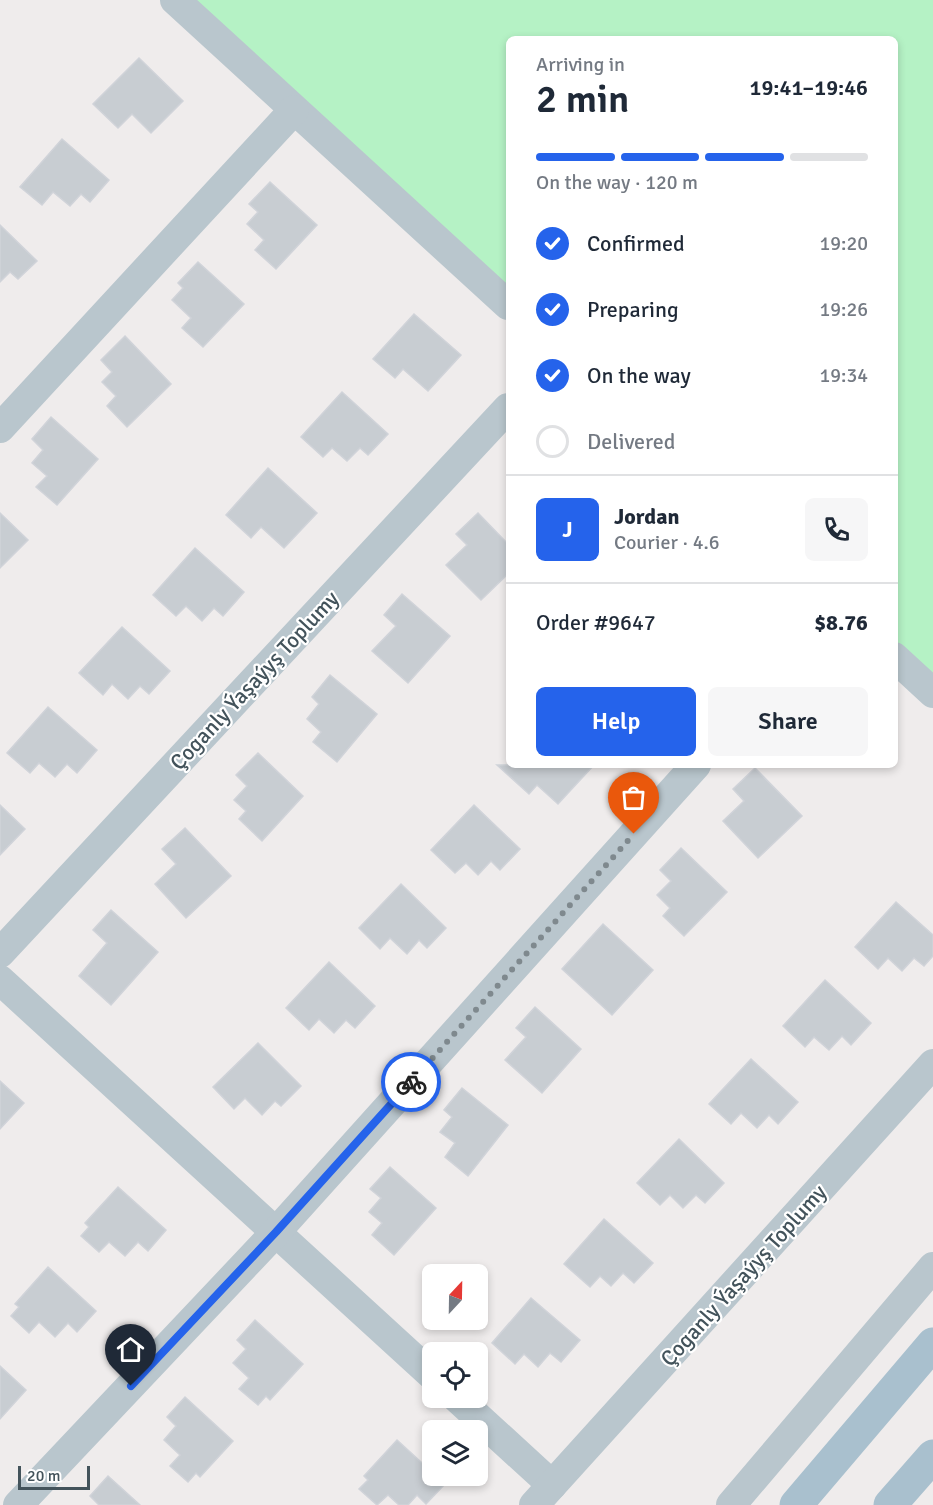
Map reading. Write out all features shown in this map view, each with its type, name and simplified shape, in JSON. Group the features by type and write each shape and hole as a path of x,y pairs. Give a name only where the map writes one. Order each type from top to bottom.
{"main road":[{"path":"796,1505 933,1344"},
{"path":"890,1505 933,1456"}],"street":[{"path":"175,0 506,303"},
{"path":"0,428 294,110"},
{"name":"Çoganly Ýaşaýyş Toplumy","path":"0,953 506,410"},
{"path":"898,661 933,693"},
{"path":"18,1505 276,1232 693,768"},
{"path":"0,980 422,1366"},
{"name":"Çoganly Ýaşaýyş Toplumy","path":"466,1408 543,1495 933,1064"},
{"path":"731,1505 933,1267"}],"green space":[{"path":"188,0 933,0 933,685 898,653 898,36 506,36 506,293"}],"building":[{"path":"139,58 183,101 151,133 132,114 118,128 93,104"},
{"path":"62,139 109,180 90,202 81,194 70,206 53,192 42,205 20,187"},
{"path":"270,182 317,225 276,269 255,250 264,240 247,224 258,212 249,204"},
{"path":"0,225 37,261 18,279 10,272 0,282"},
{"path":"198,262 244,304 203,347 182,328 191,318 172,300 183,288 178,283"},
{"path":"414,314 461,355 428,391 403,369 395,378 373,359"},
{"path":"125,336 171,384 127,427 107,406 116,396 102,382 112,372 101,360"},
{"path":"342,392 388,434 368,455 360,448 347,461 332,448 323,457 301,437"},
{"path":"51,417 98,459 57,505 36,487 47,476 32,463 43,450 32,439"},
{"path":"268,468 317,513 284,548 261,527 251,538 226,515"},
{"path":"0,513 28,540 0,568"},
{"path":"478,513 506,542 506,576 481,600 446,565 467,545 456,534"},
{"path":"195,548 244,592 223,616 214,608 202,621 186,606 176,616 153,595"},
{"path":"402,594 450,636 408,683 372,651 396,626 384,615"},
{"path":"122,627 170,671 149,694 140,686 128,699 112,684 103,695 79,673"},
{"path":"330,675 377,714 337,762 313,742 321,732 307,719 319,704 312,697"},
{"path":"48,707 97,750 77,773 67,764 55,777 39,763 30,773 7,753"},
{"path":"258,753 303,796 262,841 239,819 246,811 234,800 247,786 236,775"},
{"path":"497,765 506,765 506,768 591,768 558,804 537,785 529,794"},
{"path":"755,768 802,816 758,858 723,821 744,801 733,789"},
{"path":"0,805 25,829 0,855"},
{"path":"474,805 520,849 500,870 491,861 478,875 466,863 455,873 431,850"},
{"path":"185,828 231,876 186,918 155,884 176,864 162,849"},
{"path":"681,848 727,892 684,936 663,916 670,908 657,895 671,881 660,870"},
{"path":"401,884 446,928 427,948 419,940 407,954 390,938 380,949 359,928"},
{"path":"896,902 933,935 933,956 924,966 914,958 902,971 888,958 878,969 855,947"},
{"path":"111,910 158,952 111,1005 79,976 107,943 93,930"},
{"path":"603,924 653,970 612,1015 562,969"},
{"path":"329,962 375,1006 355,1028 346,1020 334,1033 319,1019 309,1030 286,1008"},
{"path":"825,980 871,1023 851,1045 842,1036 829,1050 814,1037 805,1047 783,1026"},
{"path":"535,1007 581,1049 542,1093 505,1060 526,1037 516,1028"},
{"path":"258,1043 301,1086 281,1106 275,1101 262,1115 245,1098 234,1109 213,1087"},
{"path":"751,1059 798,1102 778,1124 769,1115 757,1128 741,1113 731,1124 709,1104"},
{"path":"0,1081 24,1103 0,1129"},
{"path":"462,1088 508,1125 468,1176 445,1157 455,1143 440,1132 452,1117 444,1110"},
{"path":"679,1139 724,1183 705,1203 696,1195 683,1208 670,1195 660,1205 637,1183"},
{"path":"390,1167 436,1208 394,1255 372,1235 382,1223 369,1212 381,1198 370,1189"},
{"path":"118,1187 166,1230 148,1251 138,1242 125,1256 109,1242 99,1252 81,1236 89,1227 85,1223"},
{"path":"604,1219 653,1263 634,1283 623,1273 611,1286 600,1276 590,1287 564,1264"},
{"path":"48,1267 96,1311 77,1332 68,1323 55,1337 39,1322 29,1333 11,1316 19,1307 15,1304"},
{"path":"531,1298 580,1340 561,1362 550,1353 538,1367 524,1354 515,1364 492,1343"},
{"path":"255,1320 303,1364 270,1400 266,1396 258,1405 239,1389 249,1378 233,1363 246,1349 237,1340"},
{"path":"0,1366 26,1390 0,1419"},
{"path":"185,1397 233,1441 200,1477 196,1473 188,1482 170,1466 180,1455 164,1440 176,1426 167,1417"},
{"path":"397,1440 422,1463 422,1486 443,1486 426,1504 417,1495 408,1505 399,1505 388,1495 377,1505 359,1489 368,1480 364,1476"},
{"path":"108,1476 140,1505 99,1505 90,1496"}],"way so far":[{"path":"411,1082 634,834"}],"route":[{"path":"131,1386 276,1232 411,1082"}]}
